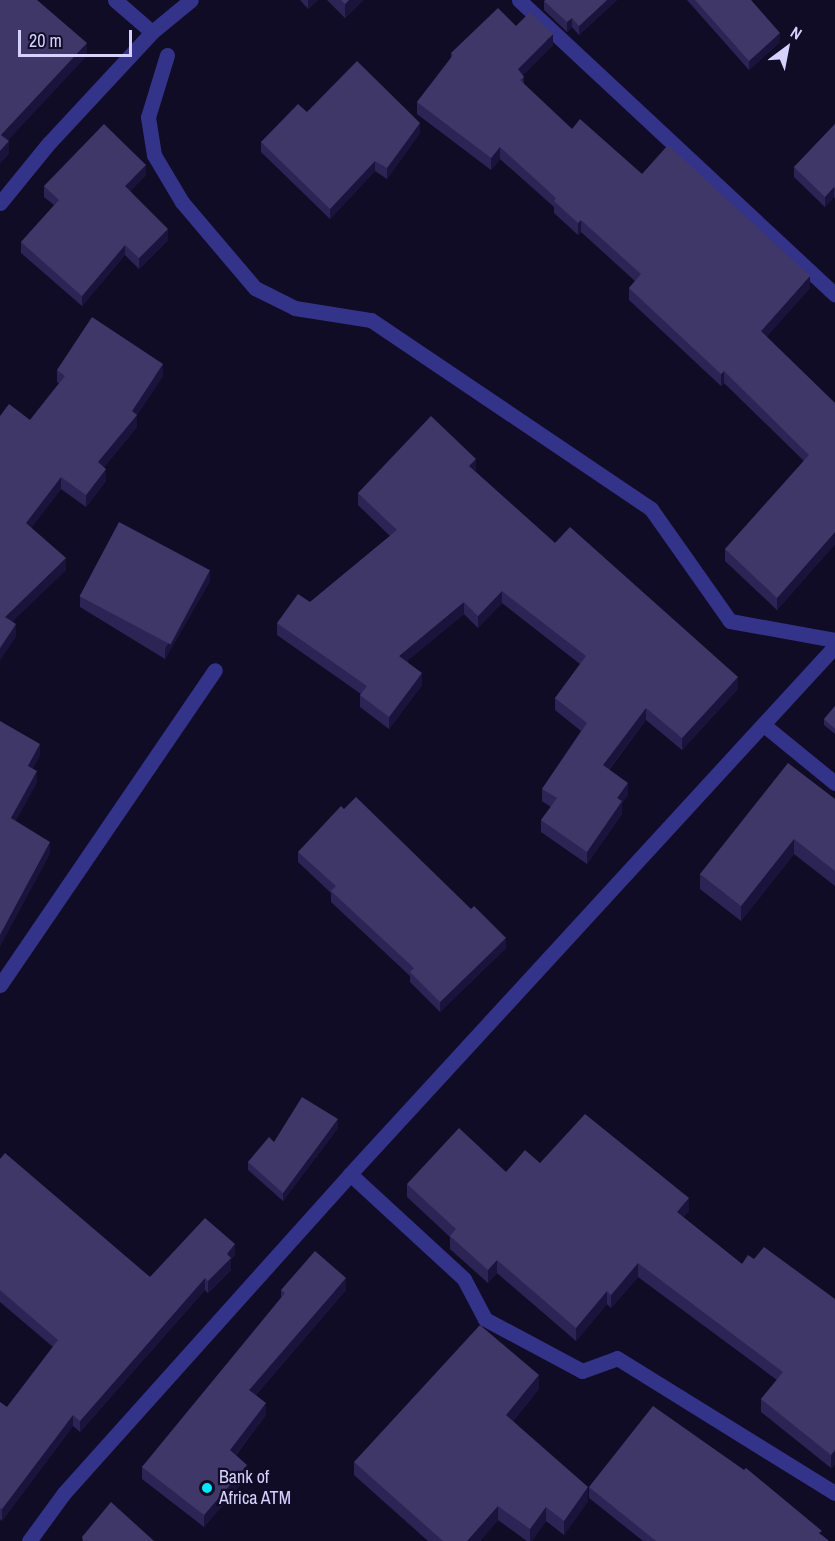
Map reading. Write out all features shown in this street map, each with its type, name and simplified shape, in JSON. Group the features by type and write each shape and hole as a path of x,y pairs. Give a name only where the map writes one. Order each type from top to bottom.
{"street":[{"path":"115,0 152,32"},
{"path":"0,203 49,143 152,32 191,0"},
{"path":"519,0 835,295"},
{"path":"167,55 148,117 154,155 182,202 255,288 295,308 371,320 651,509 730,621 835,640"},
{"path":"29,1541 64,1493 350,1174 765,726 835,646"},
{"path":"0,985 215,670"},
{"path":"765,726 835,783"},
{"path":"350,1174 464,1279 485,1318 582,1371 617,1358 835,1493"}],"building":[{"path":"0,0 37,0 87,43 1,135 9,141 0,151"},
{"path":"607,0 579,26 572,18 567,22 544,1"},
{"path":"695,0 751,0 780,33 749,61"},
{"path":"498,8 516,26 530,12 553,34 518,69 524,77 520,80 572,129 580,119 642,174 668,145 810,276 761,331 835,403 835,532 777,598 725,549 809,455 724,371 721,374 629,288 641,274 581,220 578,223 554,201 556,198 500,147 491,158 417,102 453,55 451,53"},
{"path":"357,61 420,123 387,168 375,161 330,209 261,142 298,104 307,112"},
{"path":"104,124 146,165 125,186 168,229 139,258 125,245 82,296 21,242 59,200 44,186"},
{"path":"835,124 835,188 825,197 794,167"},
{"path":"92,317 163,364 132,411 137,415 98,462 106,469 86,495 61,477 26,523 66,558 5,617 16,624 0,648 0,416 9,404 30,420 65,376 57,370"},
{"path":"431,416 476,459 469,466 555,543 570,527 738,677 682,738 646,708 603,765 628,783 617,798 622,801 587,852 541,820 557,798 542,789 587,723 555,698 586,656 502,591 478,616 464,602 399,656 422,673 389,717 360,695 367,686 277,623 298,594 310,602 397,530 358,493"},
{"path":"119,522 210,570 171,645 80,596"},
{"path":"835,706 835,729 824,719"},
{"path":"0,721 40,744 28,766 37,771 11,818 50,842 0,935"},
{"path":"788,763 835,799 835,871 794,839 741,906 700,874"},
{"path":"356,797 471,909 474,906 506,938 440,1002 410,972 414,968 331,891 336,886 298,852 341,806 344,809"},
{"path":"302,1097 338,1119 283,1193 248,1162 269,1137 274,1142"},
{"path":"585,1114 689,1198 677,1212 742,1264 748,1255 754,1259 764,1247 835,1299 835,1450 831,1455 761,1399 783,1372 638,1263 611,1295 607,1291 576,1328 497,1260 488,1270 450,1236 456,1229 407,1184 459,1128 506,1172 525,1150 540,1163"},
{"path":"5,1153 150,1277 205,1218 235,1244 227,1254 231,1258 208,1281 205,1278 80,1421 73,1415 2,1509 0,1508 0,1402 7,1407 58,1340 0,1290 0,1159"},
{"path":"315,1251 346,1278 249,1390 266,1403 230,1450 247,1465 204,1515 142,1467 285,1293 281,1290"},
{"path":"480,1325 539,1375 506,1415 588,1487 564,1521 546,1507 530,1529 498,1506 467,1541 443,1541 354,1462"},
{"path":"653,1406 744,1470 746,1468 822,1531 819,1533 829,1541 656,1541 589,1487"},
{"path":"111,1502 154,1541 83,1541 82,1537"}],"place":[{"name":"Bank of Africa ATM","path":"207,1488"}]}
